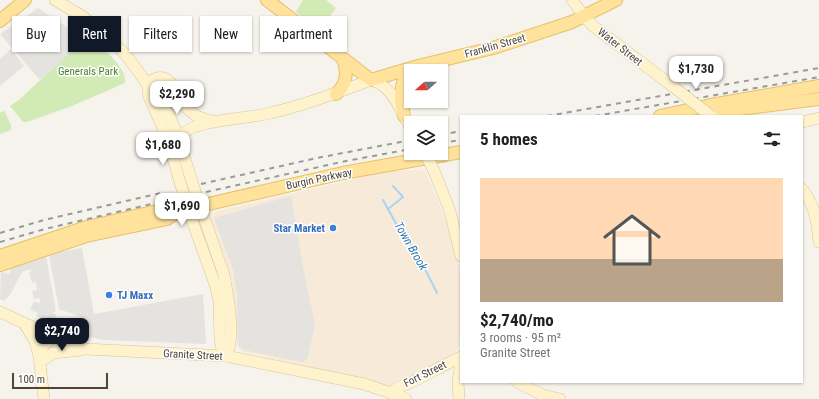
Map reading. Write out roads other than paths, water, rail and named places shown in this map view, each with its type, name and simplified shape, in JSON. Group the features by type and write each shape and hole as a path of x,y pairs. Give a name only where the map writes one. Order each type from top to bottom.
{"main road":[{"path":"0,21 25,0"},
{"path":"267,0 371,80"},
{"name":"Franklin Street","path":"432,64 493,48 566,24 616,0"},
{"path":"336,94 342,87 347,77 343,59"},
{"name":"Franklin Street","path":"371,80 404,71"},
{"path":"404,82 401,91 404,116"},
{"path":"665,115 711,105 819,86"},
{"path":"697,115 819,99"},
{"name":"Burgin Parkway","path":"0,265 86,236 167,219 183,210 338,174 460,152"},
{"name":"Burgin Parkway","path":"0,256 87,227 166,209 183,210"}],"street":[{"path":"55,0 82,16 109,37 126,55 147,84 155,89 171,119 221,266 227,290 230,312 230,335 229,349 226,356"},
{"name":"Water Street","path":"572,0 584,16 597,29 710,115"},
{"path":"147,84 163,77 168,80 190,112 199,117 216,122"},
{"path":"180,142 182,136 187,130 197,126 286,109 336,94 371,80 380,83 391,93 404,116"},
{"path":"147,84 148,94 168,142 180,184 183,210 216,287 219,302 220,340 222,349 226,356"},
{"path":"803,122 819,118"},
{"path":"428,160 450,211 460,252"},
{"path":"803,190 810,200 814,210 819,242"},
{"name":"Granite Street","path":"0,312 74,346 90,349 226,356 343,379 371,386 394,396 406,399"},
{"path":"24,323 36,342 42,358 44,399"},
{"path":"42,358 52,347 53,337"},
{"path":"42,358 56,352 90,349"},
{"name":"Fort Street","path":"394,396 395,389 460,358"},
{"path":"459,399 458,382 460,369"},
{"path":"464,383 466,399"},
{"path":"519,383 543,395 560,399"}],"waterway":[{"path":"388,209 403,197 393,186"},
{"name":"Town Brook","path":"383,200 399,229 417,253 437,293"}],"railway":[{"path":"553,115 819,68"},
{"path":"601,115 819,77"},
{"path":"448,134 460,131"},
{"path":"448,142 460,140"},
{"path":"201,184 317,158 404,141"},
{"path":"206,192 346,161 404,150"},
{"path":"0,233 44,220 161,193"},
{"path":"0,242 45,229 164,201"}],"place":[{"name":"Star Market","path":"333,228"},
{"name":"TJ Maxx","path":"109,295"}],"park label":[{"name":"Generals Park","path":"88,71"}]}
